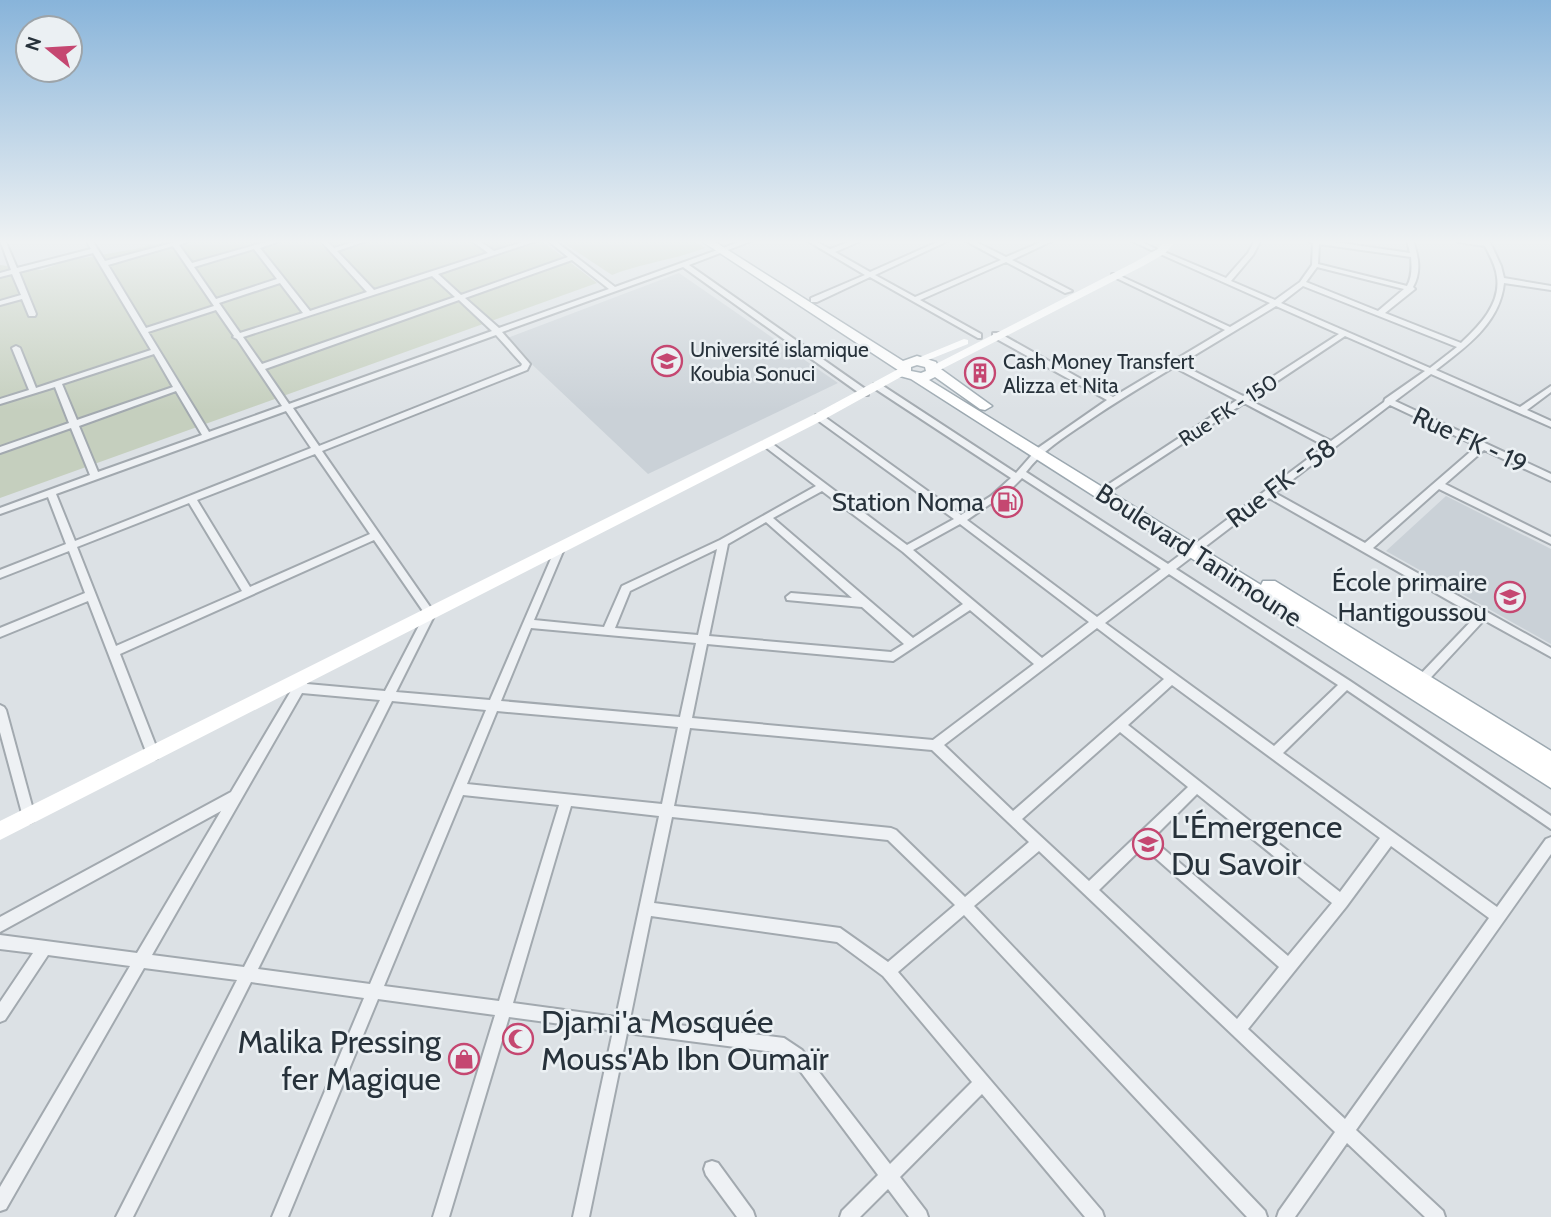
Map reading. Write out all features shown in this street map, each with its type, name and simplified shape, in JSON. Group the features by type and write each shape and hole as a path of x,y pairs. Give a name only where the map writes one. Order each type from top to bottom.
{"main road":[{"name":"Boulevard Tanimoune","path":"801,297 1417,685 1551,762"},
{"name":"Boulevard Tanimoune","path":"809,297 912,369"},
{"path":"6,828 301,682 1056,297"},
{"path":"912,369 927,377 934,369 1071,297"},
{"name":"Boulevard Tanimoune","path":"934,369 1042,448 1112,486 1197,547"},
{"name":"Boulevard Tanimoune","path":"1417,685 1551,779"}],"street":[{"path":"0,303 22,297"},
{"path":"25,297 32,314"},
{"path":"124,297 208,436"},
{"path":"124,1217 430,614 211,297"},
{"path":"144,331 237,297"},
{"path":"294,297 308,314"},
{"path":"237,337 360,297"},
{"path":"0,574 526,365 497,331 460,297 259,368"},
{"path":"0,511 592,297"},
{"path":"735,297 1168,569 1346,684 1551,823"},
{"path":"814,300 821,297"},
{"path":"909,297 978,336"},
{"path":"915,300 922,297"},
{"path":"1160,297 1231,330"},
{"path":"1262,297 1551,424"},
{"path":"906,551 1005,490 1042,448 1113,400 1284,297"},
{"path":"1338,297 1461,346"},
{"path":"1380,313 1400,297"},
{"name":"Rue FK - 58","path":"935,746 1461,346 1491,316 1496,297"},
{"name":"Rue FK - 150","path":"1112,486 1345,333"},
{"path":"996,335 1113,400"},
{"path":"16,348 33,391"},
{"path":"0,402 156,351"},
{"path":"1174,364 1331,445"},
{"path":"57,383 96,476"},
{"path":"0,450 178,388"},
{"path":"1521,411 1551,388"},
{"name":"Rue FK - 19","path":"1388,401 1551,478"},
{"path":"819,417 1499,917"},
{"path":"767,444 906,551 1042,664"},
{"path":"1366,548 1483,446"},
{"path":"1439,485 1551,541"},
{"path":"608,631 626,590 723,542 823,486"},
{"path":"51,492 153,754"},
{"path":"1268,493 1551,653"},
{"path":"191,499 248,593"},
{"path":"767,518 912,644"},
{"path":"113,652 375,536"},
{"path":"581,1217 723,542"},
{"path":"280,1217 559,549"},
{"path":"0,634 91,595"},
{"path":"791,597 866,603"},
{"path":"528,624 893,657 971,604"},
{"path":"1417,685 1483,615"},
{"path":"1013,819 1122,726 1172,679"},
{"path":"0,1203 301,682 387,696 935,746 1437,1217"},
{"path":"1275,753 1346,684"},
{"path":"0,710 29,817"},
{"path":"1122,726 1341,902"},
{"path":"1089,891 1197,786"},
{"path":"459,789 889,833 965,906 1259,1217"},
{"path":"0,925 236,796"},
{"path":"441,1217 567,800"},
{"path":"0,841 6,828"},
{"path":"1238,1030 1341,902 1390,836"},
{"path":"1144,840 1289,966"},
{"path":"888,971 1038,843"},
{"path":"1285,1217 1551,843"},
{"path":"646,909 840,934 888,971 1096,1217"},
{"path":"0,942 375,990 503,1011 790,1049 920,1217"},
{"path":"0,1015 46,947"},
{"path":"848,1217 981,1084"},
{"path":"712,1169 747,1217"}],"shaded area":[{"name":"Université islamique Koubia Sonuci","path":"616,297 713,297 838,383 648,474 505,339"},
{"name":"École primaire Hantigoussou","path":"1446,496 1551,549 1551,644 1386,551"}],"green space":[{"path":"0,297 559,297 0,498"}],"place":[{"name":"Université islamique Koubia Sonuci","path":"667,361"},
{"name":"Cash Money Transfert Alizza et Nita","path":"980,373"},
{"name":"Station Noma","path":"1007,502"},
{"name":"École primaire Hantigoussou","path":"1510,597"},
{"name":"L'Émergence Du Savoir","path":"1148,844"},
{"name":"Djami'a Mosquée Mouss'Ab Ibn Oumaïr","path":"518,1039"},
{"name":"Malika Pressing fer Magique","path":"464,1059"}]}
